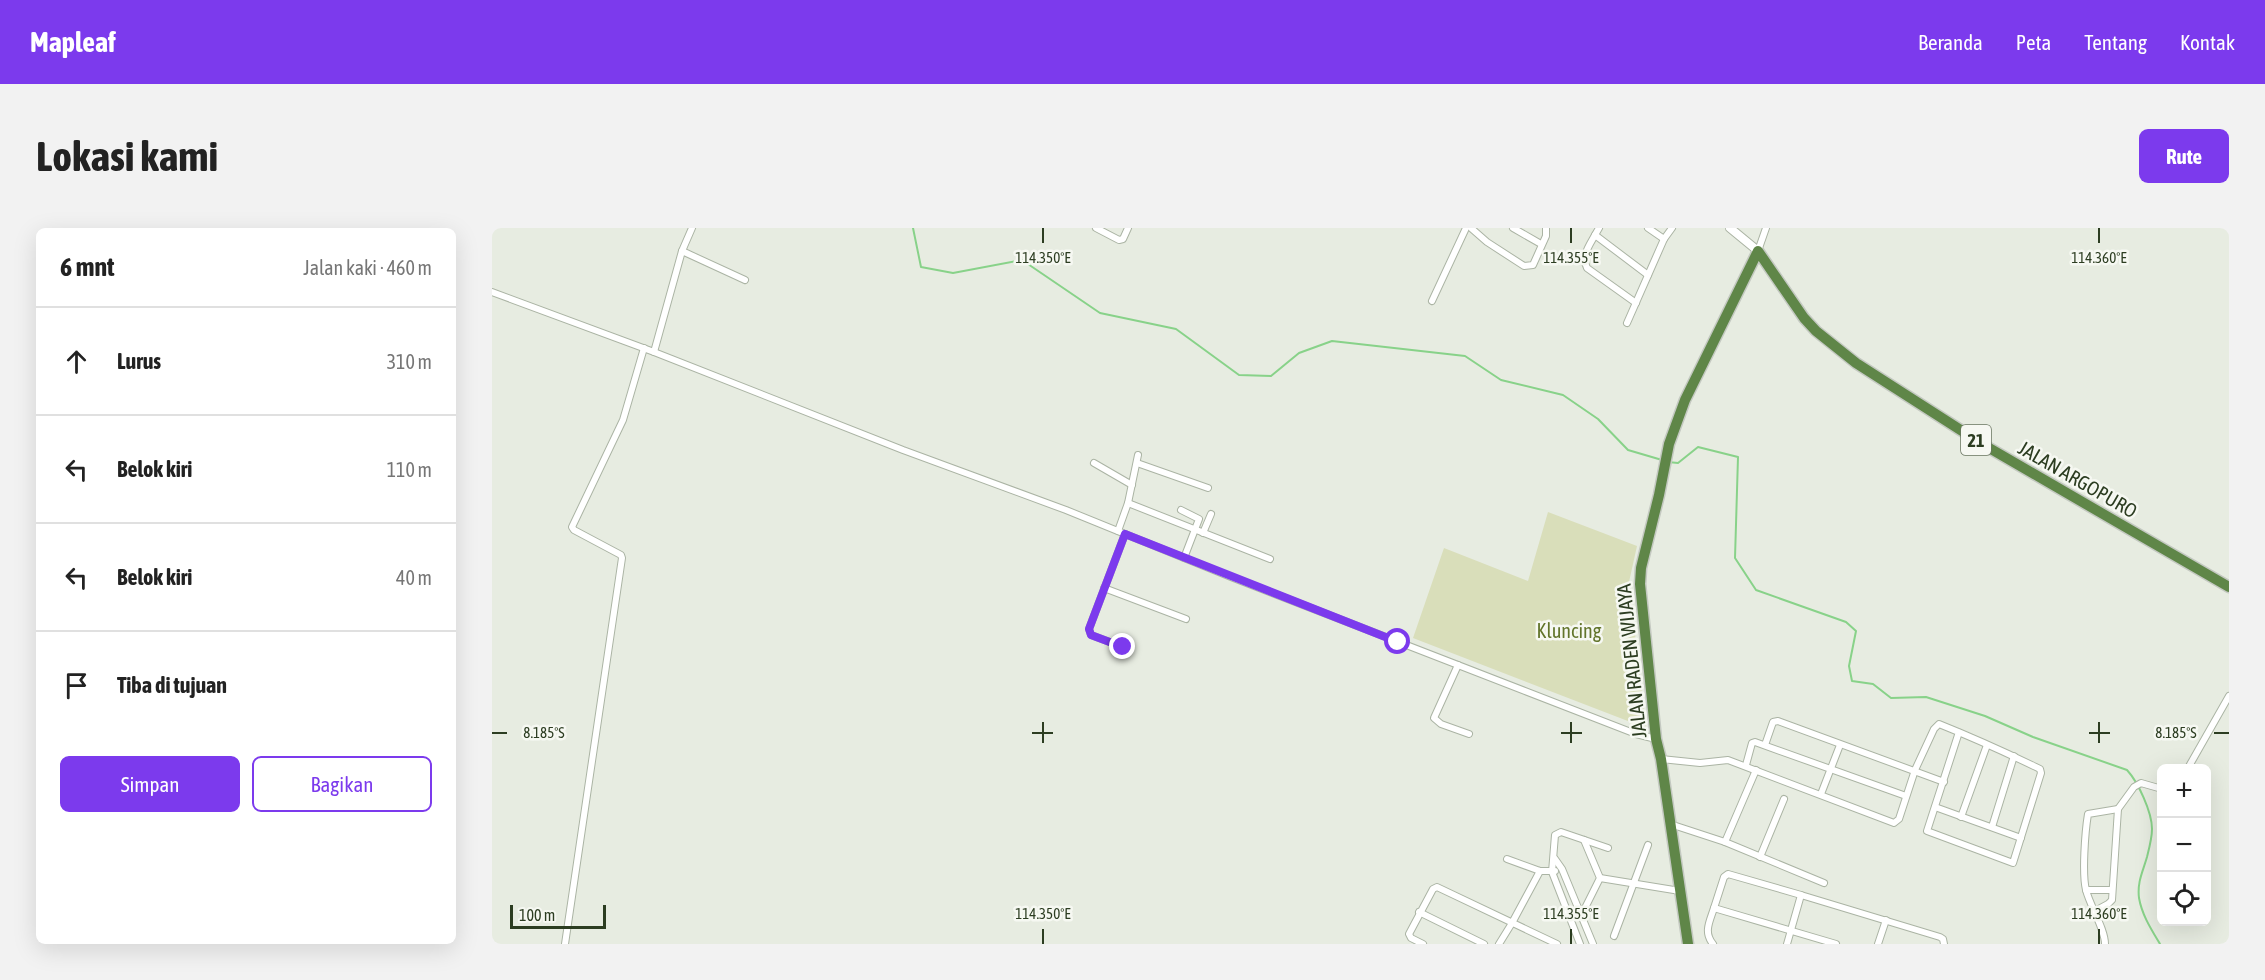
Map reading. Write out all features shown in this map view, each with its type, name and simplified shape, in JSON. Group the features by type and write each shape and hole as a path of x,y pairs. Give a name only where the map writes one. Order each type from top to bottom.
{"highway":[{"name":"JALAN RADEN WIJAYA","path":"1688,944 1661,759 1656,739 1640,584 1641,568 1666,458 1685,400 1758,251"},
{"name":"JALAN ARGOPURO","path":"1758,251 1816,332 1856,363 1984,445 2229,587"}],"street":[{"path":"654,352 682,251 692,228"},
{"path":"1096,228 1119,240 1123,239 1128,228"},
{"path":"1432,301 1466,228"},
{"path":"1471,228 1487,242 1526,267 1533,265 1546,236 1546,228"},
{"path":"1513,228 1541,244"},
{"path":"1599,228 1586,252 1585,264 1587,268 1635,303"},
{"path":"1648,228 1664,239"},
{"path":"1627,323 1664,239 1672,228"},
{"path":"1730,228 1758,251 1766,228"},
{"path":"1595,235 1648,275"},
{"path":"682,251 745,280"},
{"path":"492,292 644,348 854,431 1121,532 1636,734 1656,739"},
{"path":"565,944 622,558 621,555 572,527 622,420 644,348"},
{"path":"1123,647 1091,635 1089,631 1121,532 1138,455"},
{"path":"1094,463 1132,484"},
{"path":"1137,463 1208,488"},
{"path":"1128,503 1270,559"},
{"path":"1181,510 1198,518 1184,558"},
{"path":"1203,533 1211,514"},
{"path":"1104,588 1186,619"},
{"path":"1458,665 1434,718 1441,724 1469,734"},
{"path":"2190,764 2229,696"},
{"path":"1765,745 1775,721 1944,782"},
{"path":"1661,759 1700,763 1728,760 1894,823 1899,819 1915,770 1936,725 1939,724 1959,732 2014,756 2041,771 2013,863 1927,831 1926,828 1944,782 1959,732"},
{"path":"1746,765 1752,743 1765,745 1906,796"},
{"path":"1821,794 1840,745"},
{"path":"1961,817 1987,745"},
{"path":"1992,827 2014,756"},
{"path":"1725,842 1756,770"},
{"path":"2095,911 2111,902 2118,808 2139,784 2157,788"},
{"path":"1760,856 1784,799"},
{"path":"1935,807 2021,838"},
{"path":"2105,944 2086,890 2085,854 2088,814 2118,808"},
{"path":"1670,824 1725,842 1824,883"},
{"path":"1580,944 1552,872 1555,838 1557,833 1561,832 1608,848"},
{"path":"1584,840 1600,878"},
{"path":"1614,936 1648,845"},
{"path":"1507,859 1540,871 1552,872 1562,869"},
{"path":"1554,859 1562,869 1593,944"},
{"path":"1499,944 1540,871"},
{"path":"1713,944 1708,936 1707,928 1724,877 1728,874 1940,936 1944,944"},
{"path":"1600,878 1680,891"},
{"path":"1581,915 1600,878"},
{"path":"1423,944 1413,942 1409,935 1419,912 1433,889 1437,887 1557,944"},
{"path":"2086,890 2112,890"},
{"path":"1787,944 1801,895"},
{"path":"1714,908 1836,944"},
{"path":"1419,912 1484,944"},
{"path":"1878,944 1886,920"}],"green space":[{"name":"Kluncing","path":"1548,512 1637,546 1629,582 1646,728 1413,638 1444,548 1528,581"}],"waterway":[{"path":"913,228 921,267 953,273 1022,260 1100,313 1176,329 1239,375 1271,376 1299,353 1332,341 1465,356 1501,380 1563,395 1598,419 1628,450 1662,460"},
{"path":"1668,462 1678,463 1698,447 1738,457 1735,558 1756,590 1846,622 1856,631 1849,666 1852,681 1873,684 1891,698 1926,697 1985,716 2033,737 2127,770 2136,782 2150,814 2151,840 2140,882 2139,898 2150,927 2160,944"}],"route":[{"path":"1123,647 1091,635 1089,629 1125,534 1398,642"}]}
